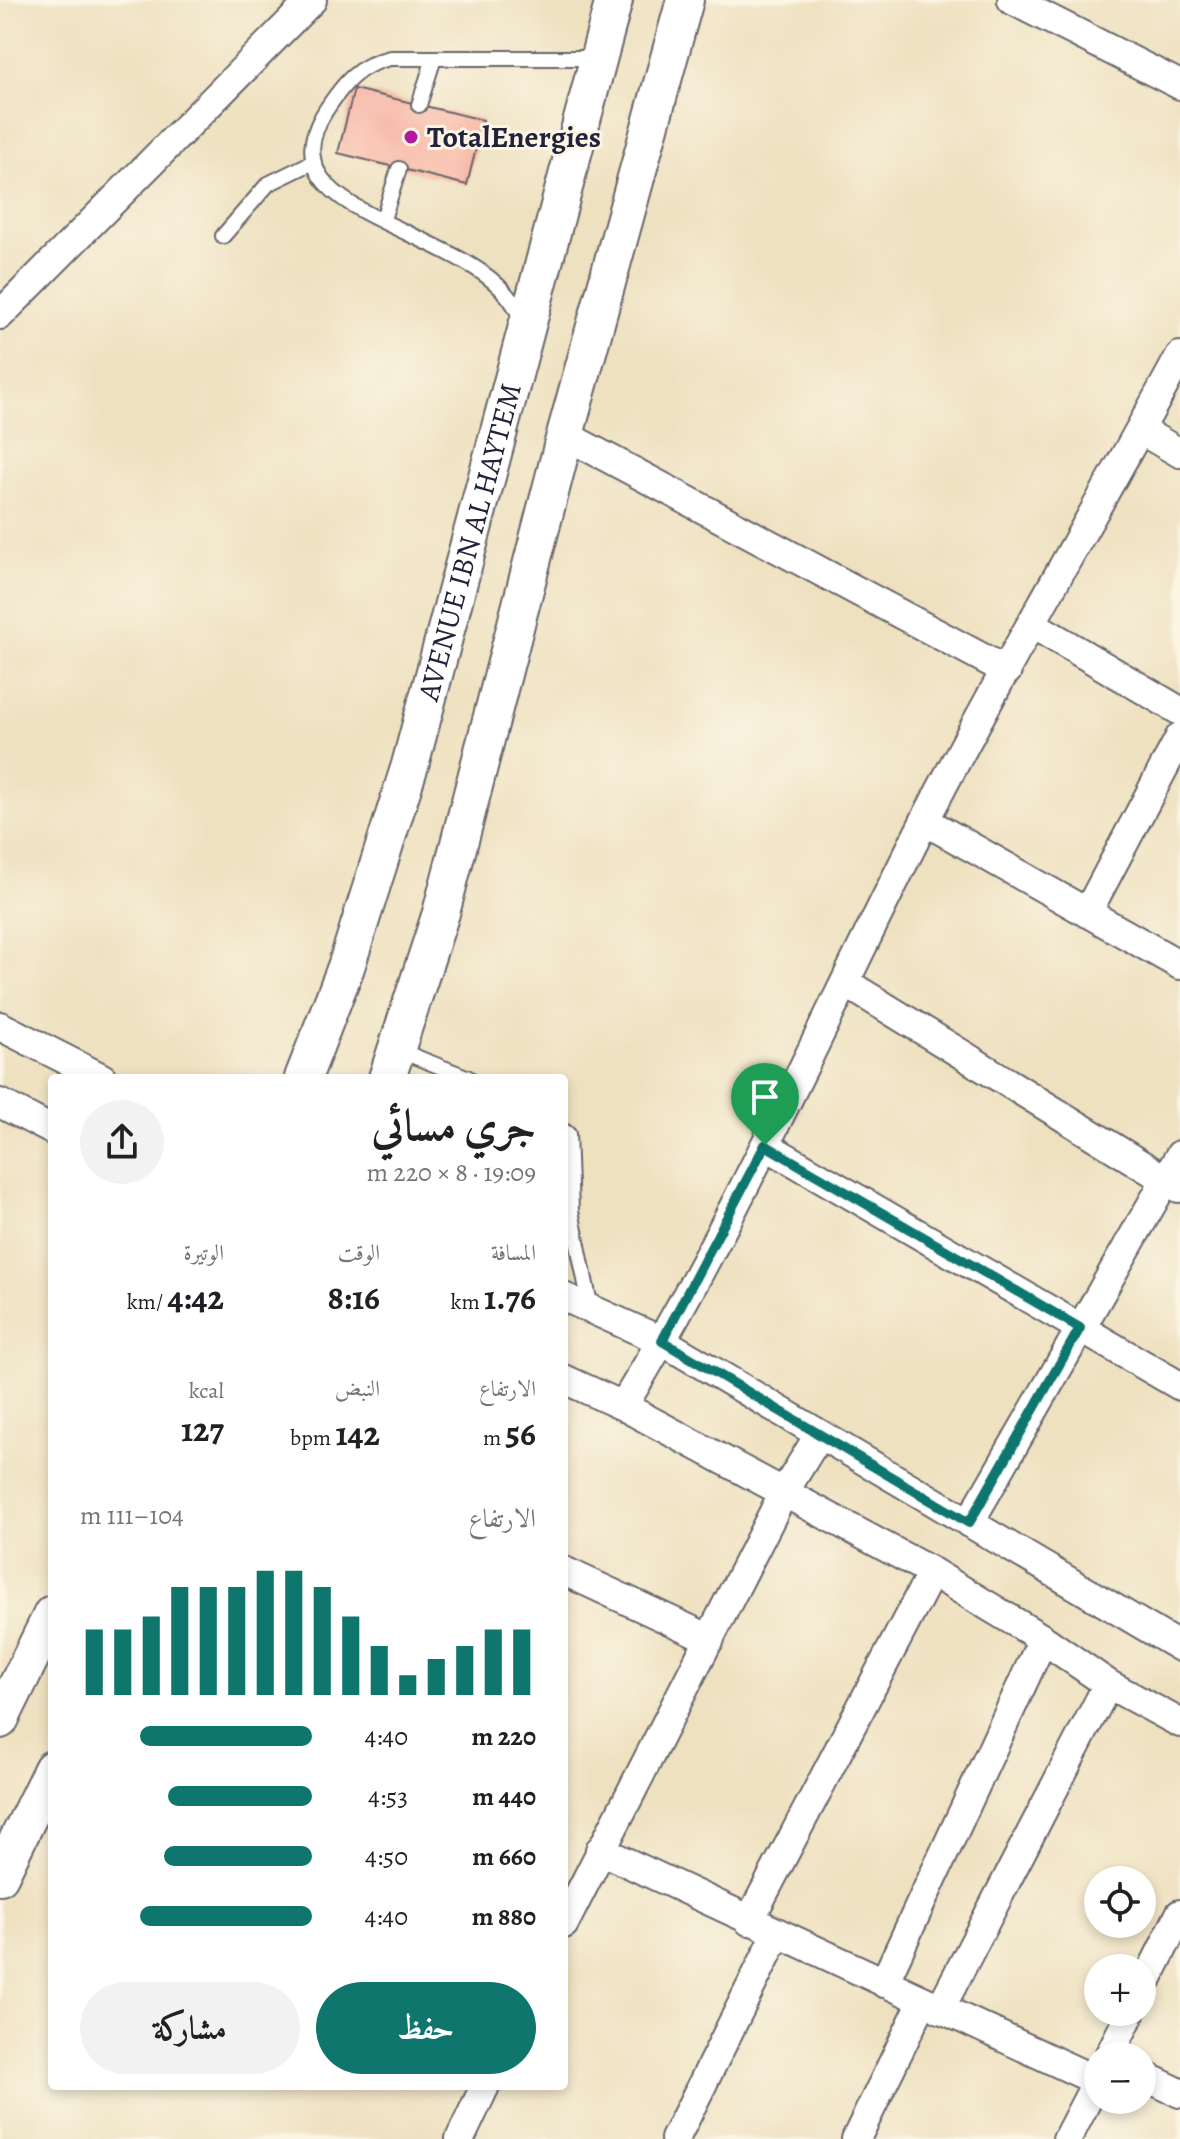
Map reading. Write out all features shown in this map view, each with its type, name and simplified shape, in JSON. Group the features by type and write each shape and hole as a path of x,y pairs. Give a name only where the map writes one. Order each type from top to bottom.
{"street":[{"path":"0,315 312,0"},
{"name":"AVENUE IBN AL HAYTEM","path":"305,1074 351,952 406,780 614,0"},
{"path":"392,1064 441,913 565,435 685,0"},
{"path":"1012,0 1180,85"},
{"path":"623,1406 662,1341 765,1145 925,821 1180,356"},
{"path":"1140,430 1180,453"},
{"path":"565,435 1007,671"},
{"path":"1032,624 1180,711"},
{"path":"1087,913 1178,747"},
{"path":"925,821 1180,965"},
{"path":"846,983 1173,1184"},
{"path":"0,1026 94,1074"},
{"path":"0,1103 48,1128"},
{"path":"765,1145 1180,1386"},
{"path":"969,1523 1080,1328 1173,1184 1180,1155"},
{"path":"568,1299 662,1341 1180,1647"},
{"path":"568,1381 623,1406 932,1572 1043,1639 1108,1684 1180,1723"},
{"path":"568,1916 783,1494 819,1435"},
{"path":"749,1921 932,1572"},
{"path":"568,1573 710,1639"},
{"path":"0,1720 48,1622"},
{"path":"884,1983 1043,1639"},
{"path":"856,2139 1108,1684"},
{"path":"0,1876 48,1777"},
{"path":"600,1850 1084,2074"},
{"path":"1156,1962 1180,1914"},
{"path":"675,2139 777,1934"},
{"path":"1156,2082 1180,2093"},
{"path":"462,2138 483,2090"},
{"path":"1067,2139 1084,2106"}],"lane":[{"path":"524,333 519,315 497,282 330,192 311,163 314,129 349,77 361,68 390,58 597,58"},
{"path":"419,105 434,58"},
{"path":"223,236 268,184 311,163"},
{"path":"383,219 399,169"},
{"path":"392,1064 447,1074"},
{"path":"568,1214 591,1309"}],"building":[{"name":"TotalEnergies","path":"354,89 483,120 467,185 338,153"}],"place":[{"name":"TotalEnergies","path":"411,137"}],"route":[{"path":"765,1145 1080,1328 969,1523 662,1341 765,1145"}]}
